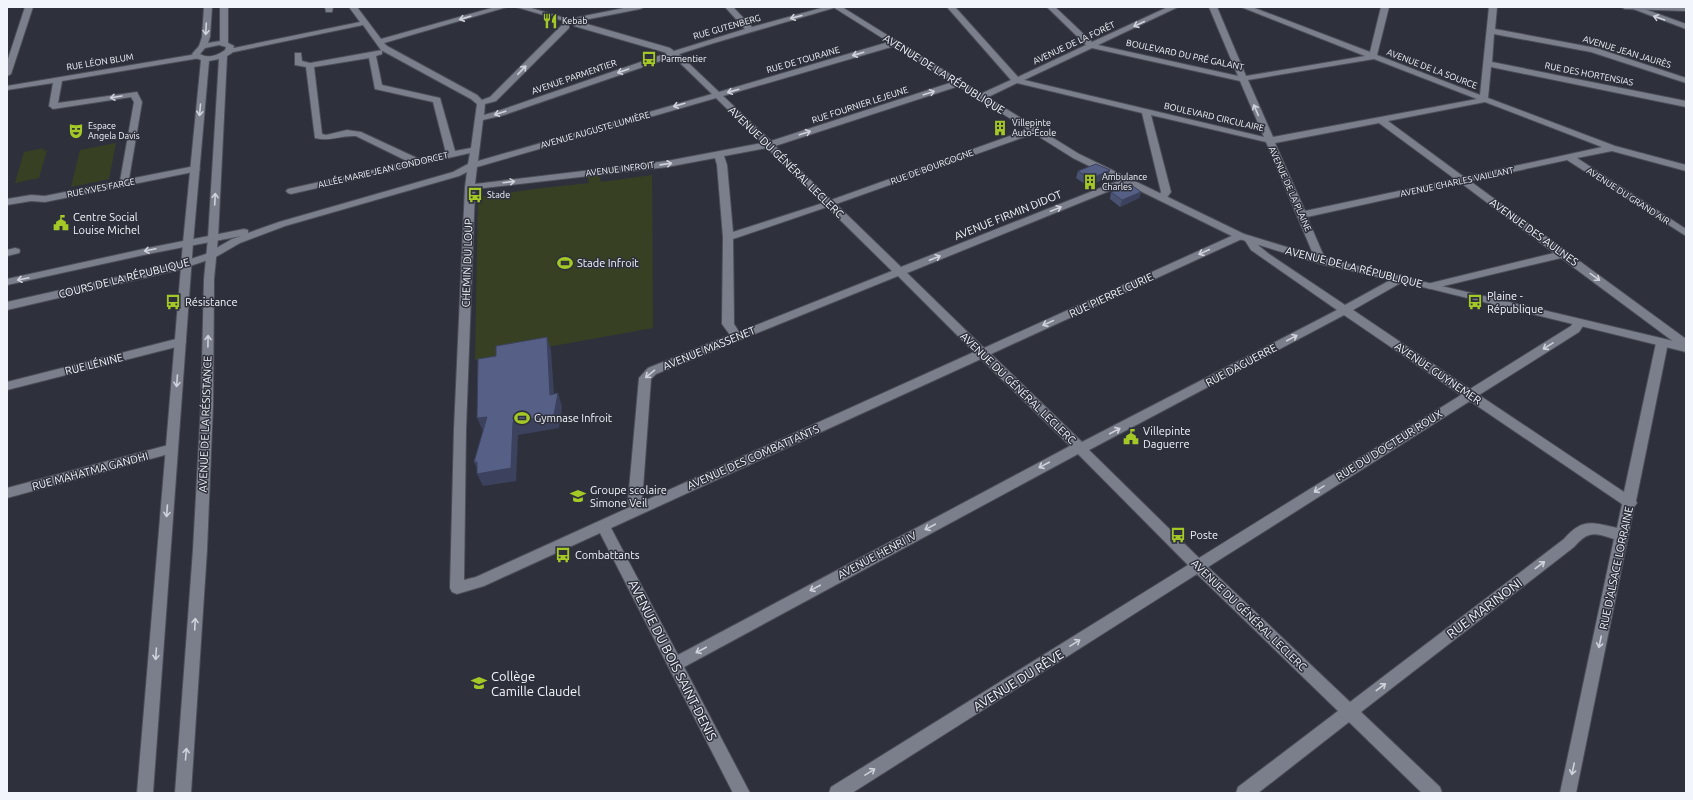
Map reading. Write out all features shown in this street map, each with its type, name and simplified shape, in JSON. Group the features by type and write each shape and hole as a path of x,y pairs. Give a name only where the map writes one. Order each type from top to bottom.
{"street":[{"path":"7,74 30,7"},
{"path":"202,47 206,37 208,7"},
{"name":"AVENUE DE LA RÉSISTANCE","path":"183,793 190,705 207,411 210,256 213,238 226,49 224,7"},
{"path":"353,7 386,49 474,97 481,103 494,99 565,22 572,17 578,22 640,7"},
{"path":"380,42 502,7"},
{"path":"520,7 565,22"},
{"path":"729,7 750,30"},
{"name":"RUE GUTENBERG","path":"673,54 750,30 833,7"},
{"name":"AVENUE DE LA RÉPUBLIQUE","path":"837,7 1076,156 1244,238 1321,261 1686,348"},
{"path":"951,7 1017,81"},
{"path":"1051,7 1092,46"},
{"name":"AVENUE DE LA FORÊT","path":"981,97 1174,7"},
{"name":"AVENUE DE LA PLAINE","path":"1213,7 1242,79 1321,261"},
{"name":"AVENUE DE LA SOURCE","path":"1245,7 1612,148 1686,168"},
{"path":"1373,57 1386,7"},
{"path":"1484,100 1493,7"},
{"path":"1625,7 1686,9"},
{"path":"1632,7 1686,27"},
{"path":"201,57 226,49 258,46 362,20"},
{"name":"AVENUE DU GÉNÉRAL LECLERC","path":"578,22 667,50 681,59 1198,566 1434,793"},
{"name":"AVENUE JEAN JAURÈS","path":"1491,30 1593,50 1686,81"},
{"name":"RUE DE TOURAINE","path":"717,95 895,43"},
{"path":"145,793 195,169 201,57 196,52 202,47 213,44 226,49"},
{"name":"BOULEVARD DU PRÉ GALANT","path":"1092,46 1242,79 1373,57"},
{"path":"7,50 15,49"},
{"path":"298,55 298,63 310,65 372,55 386,49"},
{"name":"AVENUE PARMENTIER","path":"480,118 501,113 673,54"},
{"path":"372,55 378,87 437,100 451,154"},
{"name":"RUE LÉON BLUM","path":"7,88 201,57"},
{"name":"RUE DES HORTENSIAS","path":"1488,64 1686,104"},
{"path":"310,65 318,136 326,138 347,133 358,134 417,162"},
{"path":"58,79 53,106 134,94 138,102 124,183"},
{"name":"BOULEVARD CIRCULAIRE","path":"1017,81 1268,140 1484,100"},
{"name":"RUE FOURNIER LEJEUNE","path":"768,145 959,83"},
{"name":"AVENUE AUGUSTE LUMIÈRE","path":"472,166 717,95"},
{"name":"CHEMIN DU LOUP","path":"457,588 460,429 470,187 481,103"},
{"path":"1146,112 1166,192 1162,198"},
{"name":"AVENUE DES AULNES","path":"1381,120 1686,345"},
{"name":"RUE DE BOURGOGNE","path":"728,237 828,204 1035,130"},
{"name":"AVENUE INFROIT","path":"470,187 667,164 768,145"},
{"name":"AVENUE CHARLES VAILLANT","path":"1301,215 1612,148"},
{"name":"ALLÉE MARIE JEAN CONDORCET","path":"291,191 476,149"},
{"path":"719,154 722,165 728,237 728,324 737,337"},
{"name":"AVENUE DU GRAND AIR","path":"1570,158 1686,233"},
{"name":"COURS DE LA RÉPUBLIQUE","path":"7,306 187,264 210,256 236,240 282,224 456,174 472,166"},
{"name":"RUE YVES FARGE","path":"7,202 22,198 45,199 195,169"},
{"name":"AVENUE FIRMIN DIDOT","path":"899,272 1126,181"},
{"name":"COURS DE LA RÉPUBLIQUE","path":"7,282 282,224"},
{"name":"AVENUE GUYNEMER","path":"1244,238 1265,256 1630,502"},
{"name":"RUE PIERRE CURIE","path":"982,353 1244,238"},
{"path":"1431,286 1563,254"},
{"name":"AVENUE MASSENET","path":"638,510 634,501 645,378 652,371 899,272"},
{"name":"RUE DAGUERRE","path":"1079,448 1088,445 1345,310 1400,279"},
{"name":"RUE DU DOCTEUR ROUX","path":"1198,566 1575,329 1578,323"},
{"name":"RUE LÉNINE","path":"7,386 180,342"},
{"name":"RUE D'ALSACE LORRAINE","path":"1568,793 1630,502 1662,342"},
{"name":"AVENUE DES COMBATTANTS","path":"457,588 479,582 982,353"},
{"name":"AVENUE HENRI IV","path":"674,664 1079,448"},
{"name":"RUE MAHATMA GANDHI","path":"7,493 172,449"},
{"name":"AVENUE DU BOIS SAINT-DENIS","path":"603,526 742,793"},
{"name":"RUE MARINONI","path":"1244,793 1569,543 1578,531 1589,527 1622,535"},
{"name":"AVENUE DU RÊVE","path":"837,793 1198,566"}],"green space":[{"path":"116,143 109,179 71,187 80,150"},
{"path":"44,148 43,151 47,150 39,178 15,183 24,152"},
{"name":"Stade Infroit","path":"599,175 601,182 652,175 653,328 475,360 478,197 589,183 588,177"}],"building":[{"path":"1096,164 1110,170 1090,179 1078,171"},
{"path":"1130,184 1141,192 1122,200 1111,192"},
{"name":"Gymnase Infroit","path":"547,337 550,395 558,393 554,415 513,422 511,468 477,474 477,462 474,462 487,417 477,418 478,359 496,356 496,346"}],"place":[{"name":"Kebab","path":"550,21"},
{"name":"Parmentier","path":"649,59"},
{"name":"Villepinte Auto-École","path":"1000,128"},
{"name":"Espace Angela Davis","path":"76,131"},
{"name":"Ambulance Charles","path":"1090,182"},
{"name":"Stade","path":"475,195"},
{"name":"Centre Social Louise Michel","path":"61,223"},
{"name":"Stade Infroit","path":"565,263"},
{"name":"Résistance","path":"173,302"},
{"name":"Plaine - République","path":"1475,302"},
{"name":"Gymnase Infroit","path":"522,418"},
{"name":"Villepinte Daguerre","path":"1131,437"},
{"name":"Groupe scolaire Simone Veil","path":"578,496"},
{"name":"Poste","path":"1178,535"},
{"name":"Combattants","path":"563,555"},
{"name":"Collège Camille Claudel","path":"479,683"}]}
